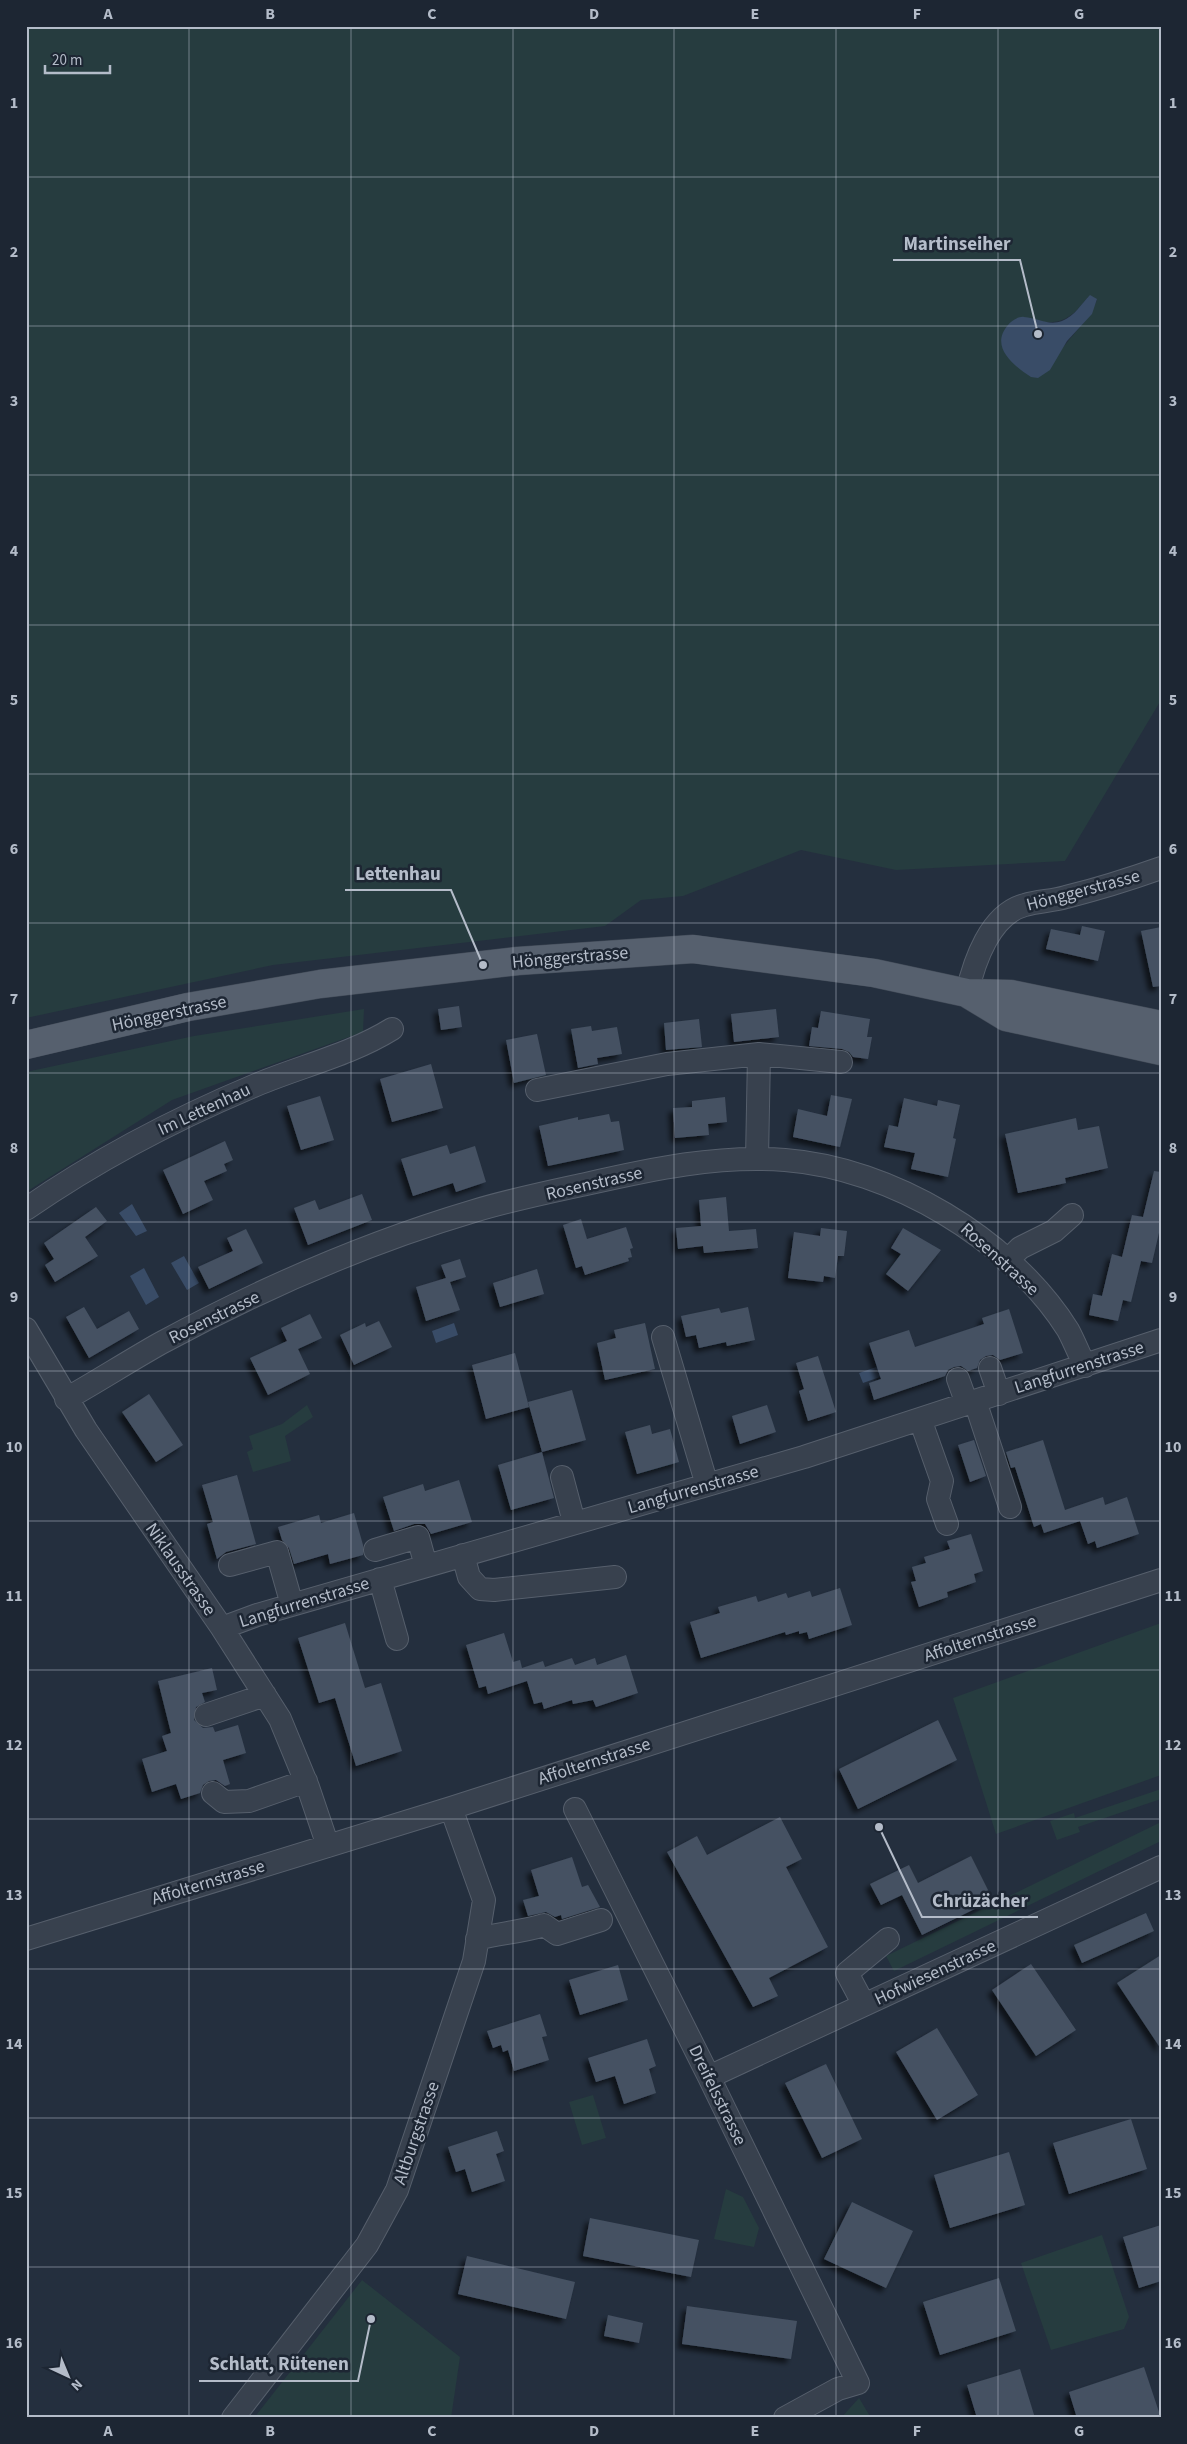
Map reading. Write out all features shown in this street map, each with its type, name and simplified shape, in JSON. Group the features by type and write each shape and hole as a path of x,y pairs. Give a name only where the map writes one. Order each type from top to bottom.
{"main road":[{"name":"Hönggerstrasse","path":"26,1045 188,1007 320,984 527,960 693,948 874,973 967,993 1012,994 1161,1024"},
{"name":"Hönggerstrasse","path":"967,993 1006,1018 1161,1051"}],"street":[{"name":"Hönggerstrasse","path":"967,993 973,970 981,951 994,929 1009,913 1023,905 1065,898 1161,868"},
{"name":"Im Lettenhau","path":"26,1209 125,1147 183,1116 280,1075 353,1050 392,1029"},
{"path":"537,1090 667,1064 759,1054 841,1062"},
{"path":"757,1159 759,1054"},
{"name":"Rosenstrasse","path":"66,1399 161,1343 257,1296 312,1270 398,1237 474,1211 643,1172 715,1160 788,1160 822,1166 871,1178 910,1195 953,1218 971,1230 1007,1261 1038,1292 1067,1330 1085,1366"},
{"path":"1007,1261 1020,1248 1054,1231 1072,1215"},
{"name":"Niklausstrasse","path":"26,1329 66,1399 222,1628 280,1719 306,1781 328,1846"},
{"path":"663,1337 707,1486"},
{"name":"Langfurrenstrasse","path":"222,1628 292,1605 574,1522 707,1486 804,1457 1161,1340"},
{"path":"990,1368 999,1394"},
{"path":"958,1379 971,1402 1010,1508"},
{"path":"920,1419 942,1481 938,1499 947,1524"},
{"path":"562,1477 574,1522"},
{"path":"375,1550 418,1537 426,1566"},
{"path":"230,1565 277,1552 292,1605"},
{"path":"463,1555 469,1577 480,1589 494,1590 615,1577"},
{"path":"380,1579 397,1639"},
{"name":"Affolternstrasse","path":"26,1939 451,1808 1161,1580"},
{"path":"206,1715 265,1695"},
{"path":"213,1793 224,1802 249,1801 306,1781"},
{"name":"Altburgstrasse","path":"233,2418 367,2245 397,2190 474,1961 484,1900 451,1808"},
{"name":"Dreifelsstrasse","path":"575,1809 709,2077 858,2383 838,2389 784,2418"},
{"name":"Hofwiesenstrasse","path":"709,2077 1161,1867"},
{"path":"477,1939 507,1932 521,1932 544,1925 557,1934 601,1920"},
{"path":"864,2005 847,1973 888,1939"}],"green space":[{"path":"26,26 1161,26 1161,700 1065,861 896,870 801,850 683,896 641,900 605,926 273,965 26,1018","holes":["1088,297 1097,300 1087,318 1061,351 1050,370 1026,318 1046,322 1062,320 1075,312"]},
{"path":"364,1009 363,1032 172,1100 26,1192 26,1072 194,1036"},
{"path":"307,1405 313,1417 285,1436 291,1461 253,1472 247,1452 253,1449 249,1436 282,1424"},
{"path":"1161,1623 1161,1775 996,1834 953,1698"},
{"path":"1161,1789 1161,1799 1078,1827 1080,1832 1057,1840 1050,1821 1074,1813 1075,1818"},
{"path":"1161,1822 1161,1841 894,1971 886,1956"},
{"path":"593,2095 606,2138 582,2145 569,2102"},
{"path":"726,2189 743,2197 759,2228 754,2247 714,2239"},
{"path":"1102,2235 1129,2317 1124,2329 1051,2350 1021,2263"},
{"path":"362,2280 460,2357 451,2418 254,2418"},
{"path":"859,2398 871,2418 841,2418"}],"water":[{"path":"1090,295 1097,299 1092,314 1067,341 1050,370 1038,378 1031,377 1011,362 1002,348 1001,341 1003,333 1013,320 1022,317 1052,323 1062,321 1074,313"},
{"path":"132,1204 147,1231 136,1236 119,1213"},
{"path":"184,1256 199,1283 187,1290 171,1263"},
{"path":"144,1268 159,1297 146,1305 130,1276"},
{"path":"454,1323 458,1335 436,1343 432,1331"},
{"path":"882,1365 886,1375 863,1383 859,1373"}],"building":[{"path":"1082,926 1105,931 1098,961 1046,949 1051,929 1080,935"},
{"path":"1161,927 1161,986 1153,987 1141,931"},
{"path":"459,1006 462,1027 441,1030 438,1009"},
{"path":"776,1009 779,1037 734,1042 731,1014"},
{"path":"821,1011 870,1019 867,1037 872,1037 868,1059 853,1057 849,1052 842,1049 809,1046 812,1027 818,1028"},
{"path":"699,1019 702,1047 666,1050 664,1023"},
{"path":"591,1026 592,1031 617,1027 622,1054 597,1058 598,1064 578,1068 571,1029"},
{"path":"537,1034 546,1075 514,1083 506,1040"},
{"path":"431,1064 443,1108 392,1122 380,1079"},
{"path":"831,1095 852,1099 840,1147 793,1137 798,1109 827,1116"},
{"path":"320,1096 334,1140 301,1150 287,1106"},
{"path":"725,1097 727,1122 708,1124 709,1135 675,1138 673,1108 692,1107 692,1101"},
{"path":"904,1098 937,1106 938,1100 960,1105 953,1138 956,1139 948,1177 911,1169 915,1153 884,1147 889,1125 898,1127"},
{"path":"609,1114 611,1122 619,1121 624,1150 548,1166 539,1126 578,1117 578,1120"},
{"path":"1076,1118 1078,1130 1099,1126 1108,1168 1065,1178 1066,1183 1018,1193 1005,1134"},
{"path":"225,1141 233,1160 224,1164 227,1171 204,1181 213,1200 183,1214 163,1170"},
{"path":"447,1145 450,1154 475,1146 486,1182 456,1192 453,1183 413,1196 401,1159"},
{"path":"1154,1171 1161,1172 1161,1224 1152,1263 1141,1261 1131,1302 1123,1300 1118,1321 1089,1315 1093,1294 1102,1296 1112,1254 1122,1257 1132,1215 1143,1217"},
{"path":"362,1194 372,1220 308,1245 294,1208 315,1200 319,1210"},
{"path":"726,1197 729,1231 756,1229 758,1248 704,1253 703,1246 678,1249 676,1228 701,1226 699,1200"},
{"path":"96,1207 107,1221 85,1237 98,1256 55,1282 45,1265 54,1259 44,1243"},
{"path":"581,1219 587,1239 626,1227 633,1248 630,1249 632,1257 628,1258 629,1261 585,1275 582,1266 576,1268 563,1225"},
{"path":"821,1228 847,1231 844,1256 838,1256 835,1278 824,1276 823,1282 788,1278 794,1232 820,1236"},
{"path":"903,1228 941,1250 908,1291 886,1274 901,1254 891,1248"},
{"path":"246,1229 263,1263 209,1289 198,1267 233,1251 227,1238"},
{"path":"460,1259 466,1277 450,1282 460,1310 426,1321 416,1287 446,1278 441,1265"},
{"path":"537,1269 544,1294 500,1307 493,1283"},
{"path":"84,1307 97,1329 129,1311 139,1329 89,1358 66,1317"},
{"path":"748,1307 755,1340 727,1346 726,1342 699,1348 696,1335 686,1337 681,1316 719,1308 721,1313"},
{"path":"1009,1309 1023,1353 1000,1360 993,1355 986,1356 980,1360 977,1368 968,1371 961,1366 954,1367 948,1370 945,1376 874,1400 869,1383 881,1379 869,1343 909,1330 915,1347 984,1324 982,1318"},
{"path":"310,1314 322,1338 298,1349 310,1374 268,1395 250,1358 287,1341 281,1328"},
{"path":"379,1321 392,1347 354,1365 340,1335 365,1323 366,1327"},
{"path":"645,1323 655,1369 605,1380 597,1343 616,1338 614,1330"},
{"path":"515,1353 529,1407 486,1419 472,1365"},
{"path":"818,1356 836,1412 808,1421 799,1391 804,1389 796,1363"},
{"path":"572,1390 586,1440 542,1452 528,1402"},
{"path":"149,1394 183,1445 156,1462 122,1412"},
{"path":"767,1405 776,1432 740,1444 732,1416"},
{"path":"650,1425 652,1434 670,1429 679,1462 637,1474 625,1432"},
{"path":"974,1440 986,1476 970,1482 958,1445"},
{"path":"1043,1440 1065,1510 1103,1497 1105,1505 1127,1497 1139,1534 1097,1548 1095,1541 1088,1544 1080,1521 1044,1533 1041,1524 1034,1527 1015,1467 1011,1468 1006,1452"},
{"path":"542,1452 554,1498 511,1510 498,1465"},
{"path":"237,1475 256,1544 226,1552 217,1559 207,1524 213,1522 202,1485"},
{"path":"459,1480 472,1522 431,1534 425,1524 414,1524 394,1531 383,1497 423,1484 425,1491"},
{"path":"354,1513 363,1545 363,1555 330,1564 328,1554 294,1564 289,1548 282,1540 278,1527 319,1515 321,1523"},
{"path":"971,1534 983,1571 974,1574 976,1582 947,1592 948,1597 919,1607 911,1582 916,1581 912,1567 926,1563 924,1557 950,1549 947,1541"},
{"path":"840,1588 852,1625 809,1639 807,1632 799,1634 799,1631 786,1635 785,1632 701,1658 690,1622 720,1613 718,1607 756,1596 758,1602 786,1593 788,1598 810,1591 812,1597"},
{"path":"345,1623 365,1688 381,1683 402,1751 356,1766 335,1698 319,1703 298,1638"},
{"path":"504,1633 513,1662 520,1660 522,1668 543,1661 545,1667 572,1658 575,1665 595,1658 597,1665 626,1655 638,1693 596,1707 593,1700 573,1704 572,1700 544,1709 542,1702 534,1704 527,1681 488,1694 486,1686 479,1688 466,1645"},
{"path":"212,1668 217,1690 202,1693 205,1702 196,1707 194,1720 203,1728 213,1727 215,1732 238,1725 246,1753 223,1760 230,1784 225,1786 216,1780 209,1781 203,1785 200,1793 181,1799 176,1784 152,1792 142,1759 167,1751 162,1736 171,1733 158,1681"},
{"path":"938,1720 957,1760 858,1809 839,1769"},
{"path":"780,1817 802,1859 786,1867 828,1947 769,1978 778,1996 753,2007 667,1852 697,1836 707,1855"},
{"path":"971,1856 993,1900 922,1935 902,1895 881,1905 870,1884 909,1865 918,1883"},
{"path":"572,1857 582,1887 588,1885 600,1907 562,1919 561,1915 555,1917 546,1912 528,1916 523,1900 539,1896 531,1870"},
{"path":"1146,1913 1154,1931 1082,1963 1074,1945"},
{"path":"1161,1955 1161,2049 1117,1983"},
{"path":"1031,1964 1076,2030 1036,2056 992,1990"},
{"path":"618,1965 628,2000 580,2015 569,1980"},
{"path":"540,2014 547,2036 542,2037 549,2060 514,2071 508,2050 503,2052 501,2045 493,2048 487,2031"},
{"path":"937,2028 978,2095 937,2120 896,2052"},
{"path":"647,2039 656,2066 649,2069 656,2093 624,2104 615,2076 596,2082 588,2058"},
{"path":"826,2064 862,2139 822,2158 785,2083"},
{"path":"1131,2119 1147,2169 1069,2194 1053,2143"},
{"path":"497,2131 504,2151 496,2154 505,2181 472,2192 465,2169 456,2172 448,2147"},
{"path":"1009,2152 1025,2205 950,2228 934,2175"},
{"path":"852,2202 913,2231 886,2288 824,2259"},
{"path":"590,2218 699,2240 691,2277 583,2256"},
{"path":"1161,2225 1161,2281 1139,2288 1123,2237"},
{"path":"467,2256 575,2282 566,2319 458,2294"},
{"path":"999,2278 1016,2331 940,2355 923,2302"},
{"path":"687,2306 797,2321 791,2359 682,2344"},
{"path":"608,2315 643,2323 639,2343 604,2336"},
{"path":"1144,2367 1161,2418 1077,2418 1069,2392"},
{"path":"1020,2369 1035,2418 977,2418 967,2385"}],"place":[{"name":"Martinseiher","path":"1038,334"},
{"name":"Lettenhau","path":"483,965"},
{"name":"Chrüzächer","path":"879,1827"},
{"name":"Schlatt, Rütenen","path":"371,2319"}]}
